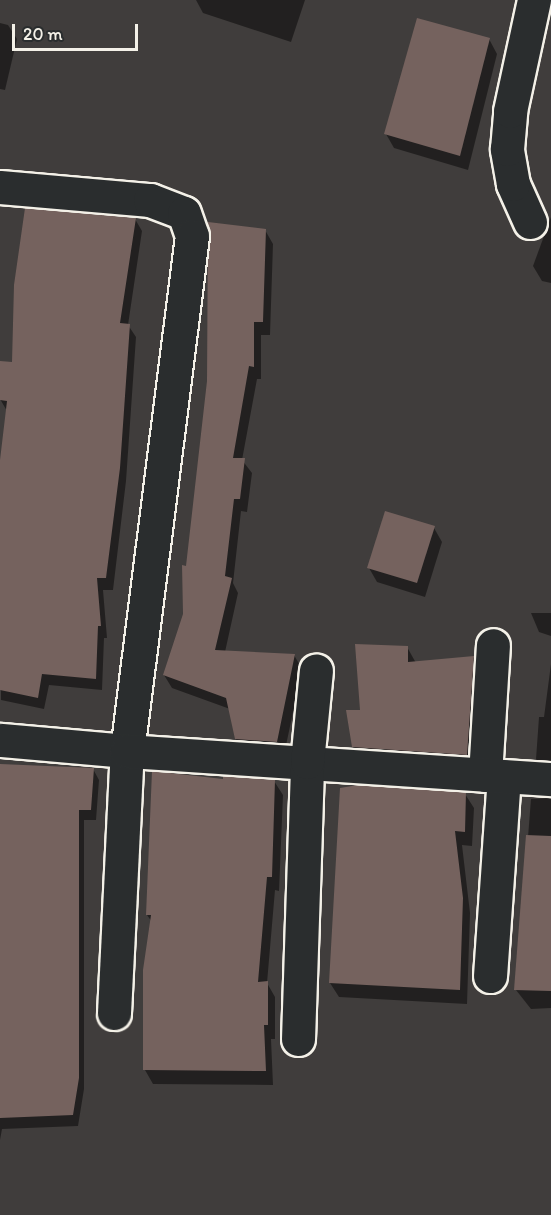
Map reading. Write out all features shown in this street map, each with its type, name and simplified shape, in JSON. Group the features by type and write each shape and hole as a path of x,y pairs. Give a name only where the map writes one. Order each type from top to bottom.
{"street":[{"path":"530,222 513,184 507,148 510,111 534,0"},
{"path":"0,188 150,200 184,213 190,224 192,236 127,751 114,1013"},
{"path":"490,976 494,775 493,645"},
{"path":"298,1039 307,762 316,670"},
{"path":"0,740 127,751 551,779"}],"building":[{"path":"417,18 490,38 460,156 384,134"},
{"path":"25,208 136,218 120,323 130,324 120,468 106,578 97,578 101,626 98,626 96,679 42,674 38,698 0,690 0,460 7,401 0,400 0,361 12,362 14,285"},
{"path":"208,222 266,229 263,322 254,322 254,367 249,366 233,458 245,458 240,499 234,499 225,576 232,578 215,650 295,654 277,742 235,739 226,698 163,675 183,614 182,565 186,566 207,381"},
{"path":"385,511 435,526 417,583 367,568"},
{"path":"355,644 408,646 408,662 474,656 467,755 352,747 346,710 360,710"},
{"path":"0,764 94,768 91,810 79,810 79,1078 73,1115 0,1118"},
{"path":"152,771 223,779 223,776 275,780 272,877 267,877 258,982 268,981 268,1025 264,1025 266,1071 143,1070 143,970 151,915 146,915"},
{"path":"358,785 466,792 465,832 455,831 463,898 460,990 329,983 340,788"},
{"path":"526,835 551,836 551,991 514,990"}]}
